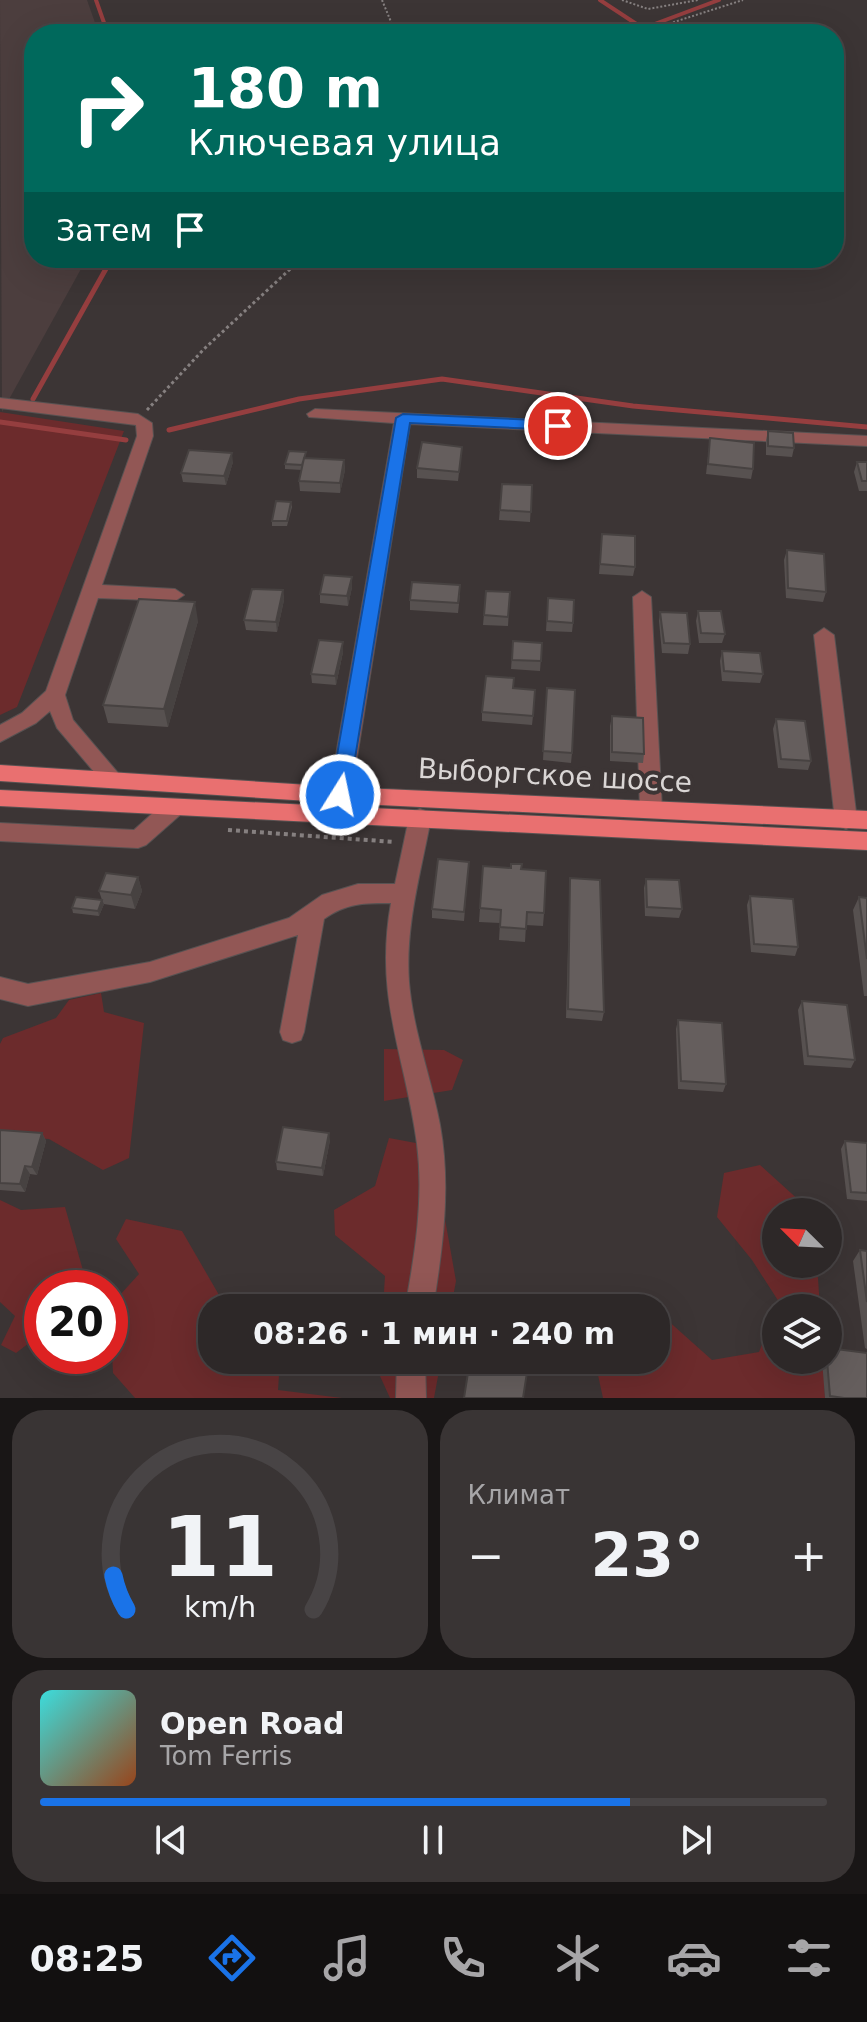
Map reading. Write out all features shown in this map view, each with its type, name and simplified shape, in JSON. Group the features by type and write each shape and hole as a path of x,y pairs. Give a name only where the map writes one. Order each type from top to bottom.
{"main road":[{"name":"Выборгское шоссе","path":"0,773 340,795 857,820"},
{"name":"Выборгское шоссе","path":"0,798 172,809 420,818 867,841"}],"street":[{"path":"0,403 138,419 144,423 145,436 55,695 29,718 0,734"},
{"path":"315,414 867,441"},
{"path":"340,795 403,418"},
{"path":"93,591 175,595"},
{"path":"642,597 651,809"},
{"path":"824,635 857,820"},
{"path":"55,695 64,723 113,780"},
{"path":"0,832 138,839 172,809"},
{"path":"420,818 402,894 397,939 397,981 433,1165 427,1265 422,1294"},
{"path":"0,988 28,995 150,972 296,926 330,902 358,893 402,894"},
{"path":"292,1032 313,914"},
{"path":"411,1374 411,1398"}],"path":[{"path":"382,0 392,24"},
{"path":"622,0 648,9 698,0"},
{"path":"672,24 743,0"},
{"path":"138,419 204,349 291,268"},
{"path":"213,829 415,844"}],"shaded area":[{"path":"0,0 87,0 95,24 24,24 24,268 81,268 2,412"},
{"path":"0,412 124,431 17,707 0,715"},
{"path":"101,993 104,1012 144,1023 129,1158 103,1170 49,1139 0,1136 0,1044 3,1038 56,1018 69,1000"},
{"path":"384,1049 444,1050 463,1060 452,1090 384,1101"},
{"path":"389,1138 432,1146 456,1281 454,1294 384,1294 385,1276 335,1235 334,1210 375,1186"},
{"path":"760,1165 796,1198 762,1198 762,1276 717,1217 724,1173"},
{"path":"0,1200 21,1210 65,1207 83,1270 24,1270 24,1347 16,1353 1,1345 15,1316 0,1302"},
{"path":"126,1219 182,1231 218,1294 198,1294 198,1374 279,1374 278,1390 342,1398 135,1398 114,1374 128,1374 128,1286 139,1274 116,1239"},
{"path":"764,1278 818,1278 819,1294 774,1294"},
{"path":"670,1322 712,1360 759,1352 762,1344 762,1374 824,1374 825,1398 603,1398 597,1374 670,1374"},
{"path":"438,1374 434,1398 390,1398 380,1376"}],"building":[{"path":"768,431 793,433 794,448 768,446"},
{"path":"710,438 754,443 753,469 708,464"},
{"path":"422,442 462,447 459,472 417,468"},
{"path":"189,450 232,453 224,476 181,473"},
{"path":"289,451 306,452 302,465 285,464"},
{"path":"304,458 344,460 340,483 299,481"},
{"path":"857,462 867,462 867,481 862,481"},
{"path":"502,484 532,485 531,512 500,510"},
{"path":"276,501 291,502 287,521 272,521"},
{"path":"602,534 635,536 635,567 600,564"},
{"path":"787,550 824,554 826,592 788,588"},
{"path":"324,575 352,577 347,596 320,594"},
{"path":"412,582 460,585 458,603 410,600"},
{"path":"252,589 283,590 276,622 244,620"},
{"path":"486,591 510,592 508,617 484,615"},
{"path":"548,598 574,600 573,623 547,621"},
{"path":"139,599 195,602 164,709 103,705"},
{"path":"698,611 721,611 725,634 701,633"},
{"path":"660,612 687,613 690,644 664,643"},
{"path":"319,640 343,642 335,676 311,674"},
{"path":"513,641 542,643 541,661 512,660"},
{"path":"722,651 760,653 763,674 724,671"},
{"path":"486,676 514,678 513,688 535,690 533,716 482,712"},
{"path":"547,688 575,690 572,753 543,751"},
{"path":"612,716 643,718 644,754 612,752"},
{"path":"776,719 805,721 811,761 781,759"},
{"path":"438,859 469,862 464,912 432,909"},
{"path":"511,864 522,864 521,869 546,871 544,913 527,912 526,929 500,927 501,910 480,908 483,866 511,868"},
{"path":"106,873 138,877 131,895 99,891"},
{"path":"570,878 600,880 604,1012 568,1009"},
{"path":"646,879 679,880 682,909 647,907"},
{"path":"750,896 793,899 798,947 754,944"},
{"path":"76,897 102,900 98,911 72,908"},
{"path":"859,897 867,898 867,959"},
{"path":"802,1001 847,1005 855,1060 808,1056"},
{"path":"678,1020 722,1023 726,1084 681,1081"},
{"path":"283,1127 329,1133 322,1168 276,1162"},
{"path":"0,1130 42,1133 32,1167 25,1166 20,1184 0,1183"},
{"path":"845,1141 867,1143 867,1193 851,1192"},
{"path":"860,1250 867,1251 867,1302"},
{"path":"842,1350 867,1353 867,1398 830,1396 828,1374 842,1374"},
{"path":"468,1374 527,1374 523,1398 464,1398"}],"waterway":[{"path":"96,0 104,24"},
{"path":"600,0 636,24"},
{"path":"655,24 719,0"},
{"path":"33,399 106,268"},
{"path":"169,430 299,399 442,379 633,406 867,427"},
{"path":"0,422 126,440"}],"route":[{"path":"340,795 403,418 558,426"}]}
